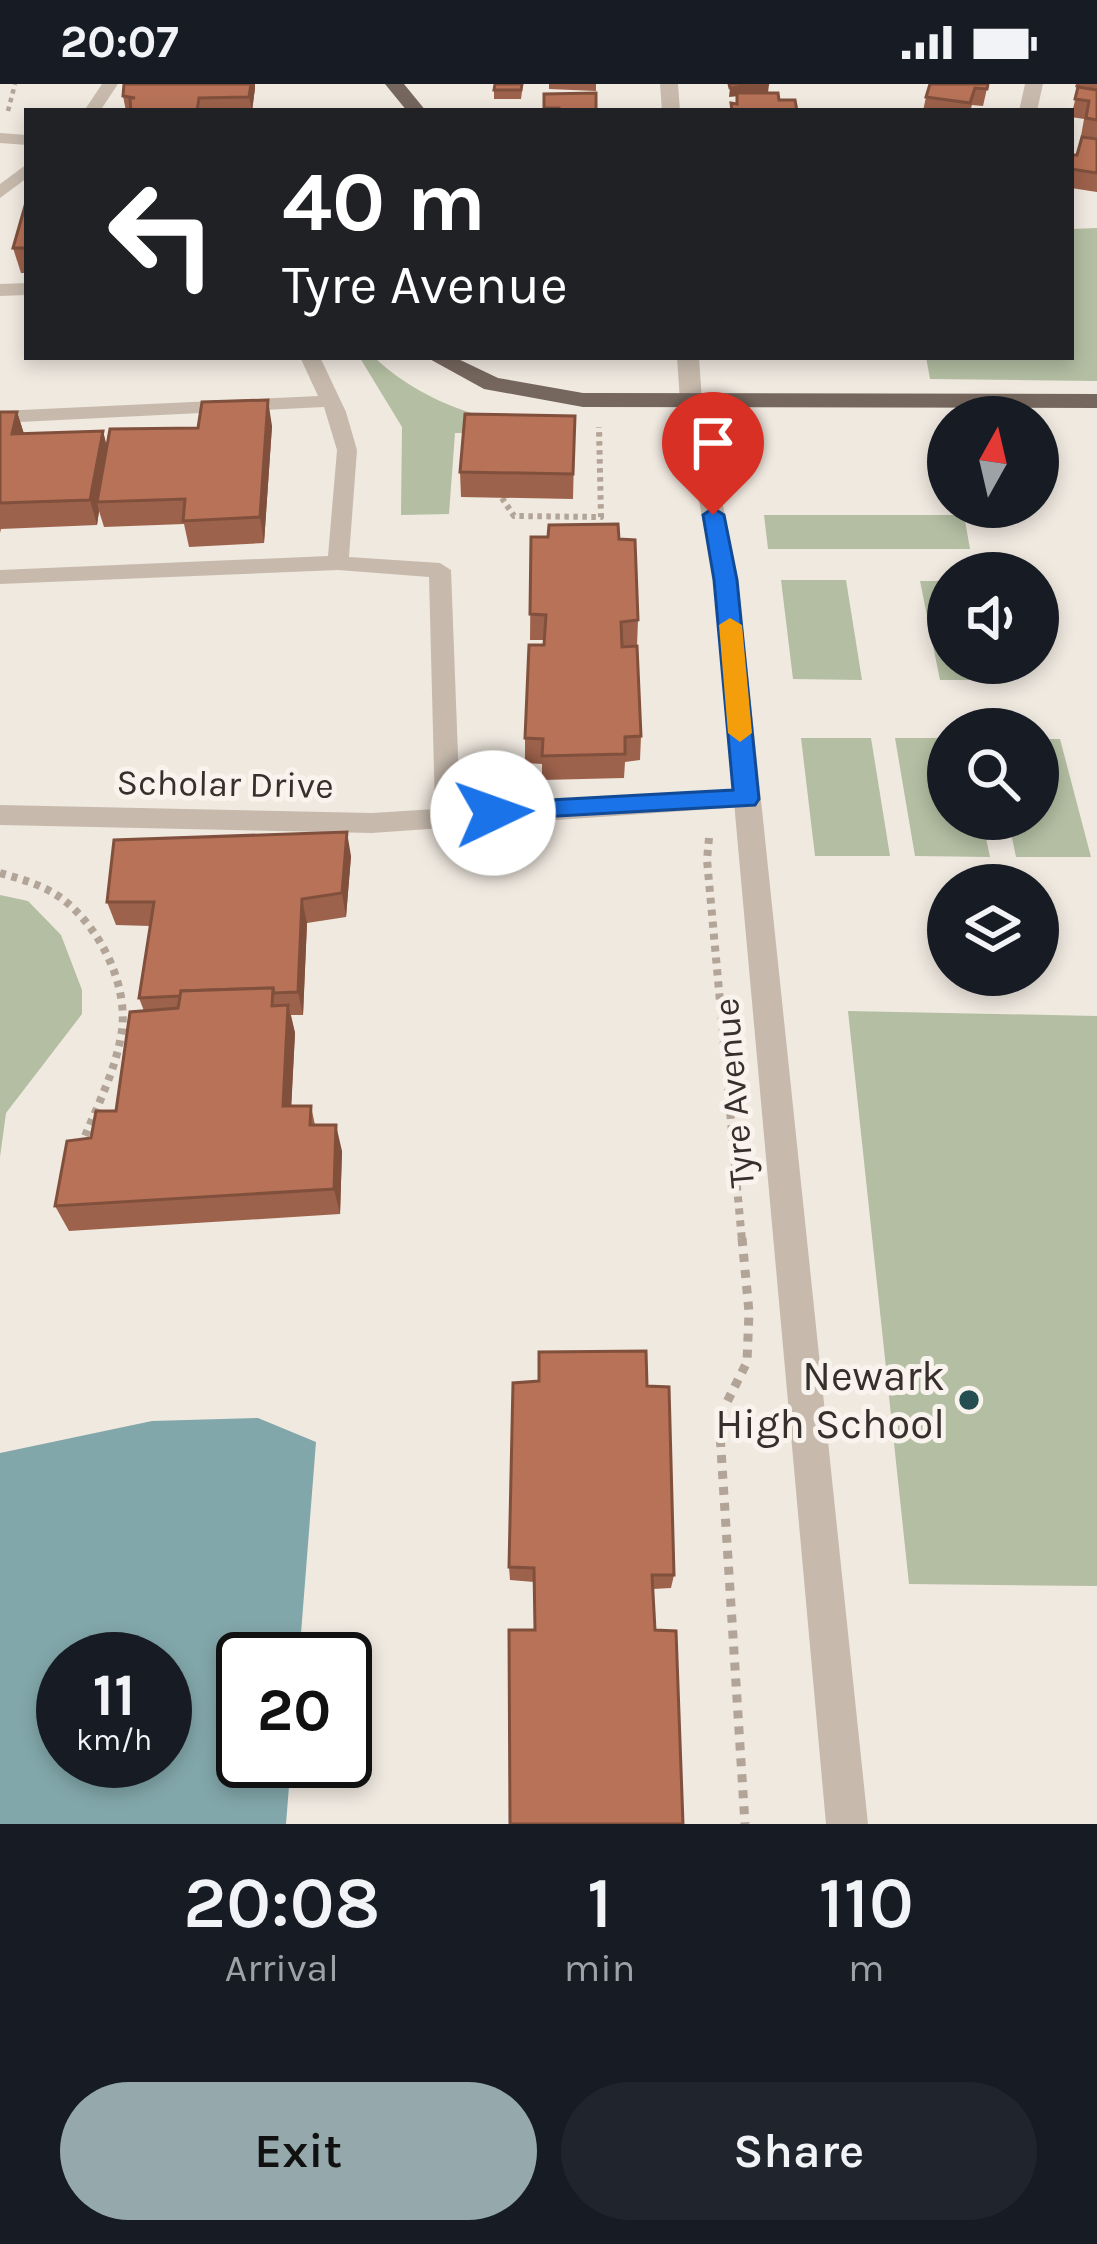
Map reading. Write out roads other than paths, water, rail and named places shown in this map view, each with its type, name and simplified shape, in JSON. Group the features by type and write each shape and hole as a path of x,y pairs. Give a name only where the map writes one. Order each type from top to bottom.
{"main road":[{"path":"394,84 414,108"},
{"path":"443,360 492,384 583,400 1097,401"}],"street":[{"name":"Tyre Avenue","path":"688,360 726,580 730,800 848,1824"}],"lane":[{"path":"95,98 110,84"},
{"path":"0,193 24,172"},
{"path":"311,360 347,450 338,563"},
{"path":"0,417 331,401"},
{"path":"0,577 338,563 440,570 448,815"},
{"name":"Scholar Drive","path":"0,815 372,823 730,800"}],"water":[{"path":"258,1418 316,1442 301,1632 216,1632 216,1788 289,1788 286,1824 0,1824 0,1453 152,1421"}],"place":[{"name":"Newark High School","path":"969,1400"}]}
